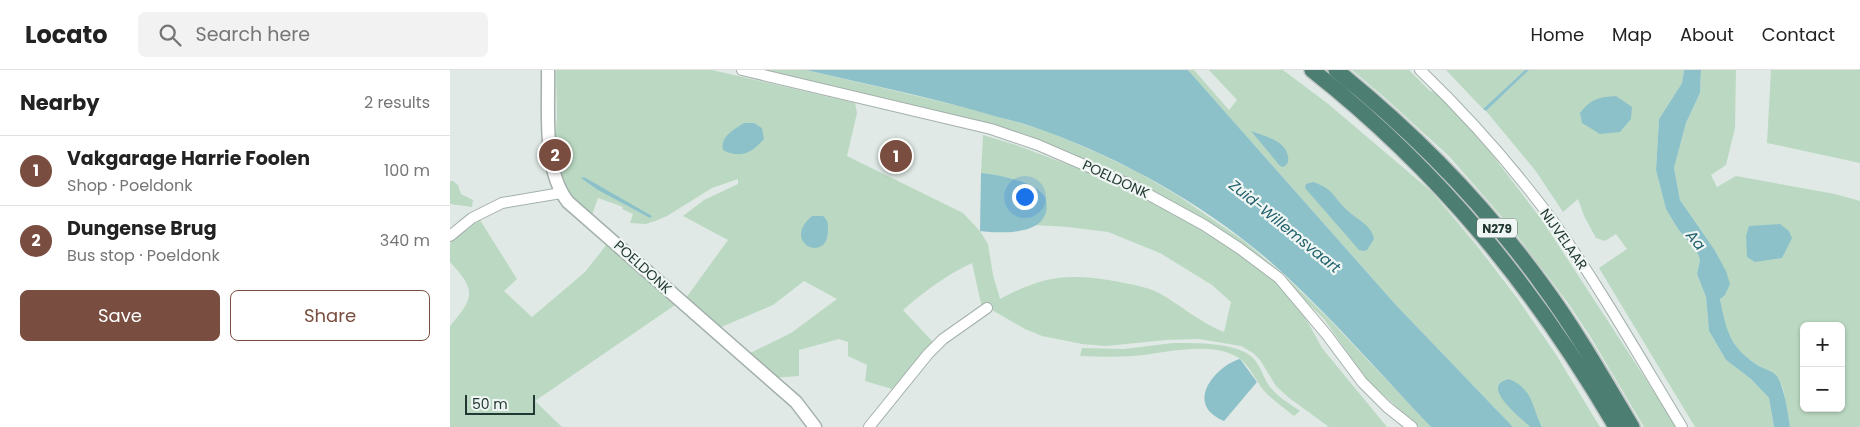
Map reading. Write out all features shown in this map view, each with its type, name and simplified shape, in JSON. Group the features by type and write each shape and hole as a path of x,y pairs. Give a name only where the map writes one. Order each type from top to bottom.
{"highway":[{"name":"N279","path":"1312,70 1392,138 1470,219 1529,293 1567,347 1616,427"},
{"name":"N279","path":"1336,70 1384,110 1439,162 1498,229 1546,290 1579,339 1632,427"}],"street":[{"name":"POELDONK","path":"548,70 551,157 557,185 561,193 568,202 796,402 814,427"},
{"name":"POELDONK","path":"742,70 991,129 1038,145 1133,186 1204,225 1246,252 1279,278 1327,334 1362,382 1387,407 1412,427"},
{"name":"NIJVELAAR","path":"1420,70 1462,112 1504,160 1552,220 1597,288 1682,427"},
{"path":"450,236 472,218 502,203 561,193"},
{"path":"869,427 928,354 943,340 987,308"}],"green space":[{"path":"556,70 712,70 855,103 857,113 847,156 963,213 980,231 988,244 993,275 1000,299 1029,285 1056,278 1082,277 1131,284 1159,293 1207,324 1224,332 1231,302 1212,285 1160,253 1108,232 1034,225 1044,216 1045,196 1031,186 1015,180 981,173 983,135 1016,145 1101,177 1146,198 1227,244 1274,277 1305,317 1322,348 1387,427 1329,427 1276,386 1260,360 1241,346 1199,339 1106,346 1082,344 1042,336 1025,329 992,310 986,313 982,308 972,263 936,284 903,310 933,342 892,389 865,381 867,365 848,356 848,342 839,339 799,350 799,376 773,378 748,354 791,333 837,299 804,281 773,305 719,328 686,298 728,240 683,216 704,200 738,184 738,179 712,188 667,216 646,224 630,223 633,214 622,209 623,207 598,198 592,215 572,197 560,175 555,148 557,116","holes":["584,177 629,207 582,178"]},
{"path":"756,70 806,70 968,108 1044,130 1139,173 1177,195 1244,241 1283,274 1326,316 1431,427 1419,427 1367,380 1324,319 1280,276 1241,246 1039,143"},
{"path":"1188,70 1194,70 1229,110 1237,100 1209,70 1283,70 1327,103 1432,192 1517,298 1555,353 1600,427 1542,427 1541,424 1519,415 1530,427 1513,427 1395,304"},
{"path":"1352,70 1409,70 1430,91 1439,93 1484,144 1542,220 1677,427 1644,427 1590,336 1568,303 1508,224 1449,156"},
{"path":"1446,70 1525,70 1483,109"},
{"path":"1529,70 1684,70 1682,83 1659,119 1656,170 1666,208 1678,229 1698,254 1700,260 1697,274 1706,297 1709,331 1726,360 1751,379 1769,398 1774,427 1695,427 1599,268 1627,249 1616,234 1605,241 1596,238 1584,216 1578,199 1563,212 1535,170 1486,111"},
{"path":"1701,70 1736,70 1735,128 1726,165 1711,175 1717,187 1736,176 1835,194 1860,201 1860,427 1790,427 1783,388 1775,374 1741,354 1725,328 1720,298 1723,267 1714,249 1680,200 1674,168 1686,123 1700,93"},
{"path":"1771,70 1860,70 1860,163 1767,143"},
{"path":"450,181 458,185 461,194 473,200 472,207 450,204"},
{"path":"480,220 517,279 504,291 532,317 585,272 607,244 675,305 535,401 562,427 450,427 450,326 464,308 469,294 464,280 450,262 450,243"},
{"path":"1173,343 1214,344 1245,352 1255,360 1273,391 1300,411 1294,416 1277,403 1263,390 1243,362 1228,353 1215,350 1188,349 1134,356 1080,356 1082,348 1124,349"}],"water":[{"name":"Zuid-Willemsvaart","path":"806,70 1188,70 1395,304 1513,427 1431,427 1322,311 1258,251 1171,191 1109,158 1027,125 926,98"},
{"path":"1525,70 1529,70 1486,111 1483,109"},
{"name":"Aa","path":"1684,70 1701,70 1700,93 1686,123 1674,168 1680,200 1714,249 1726,271 1730,284 1725,295 1720,299 1730,336 1747,357 1776,375 1783,392 1790,427 1774,427 1769,398 1751,379 1726,360 1709,331 1706,297 1697,274 1700,260 1698,254 1678,229 1666,209 1656,170 1659,119 1682,83"},
{"path":"1616,96 1632,107 1631,119 1620,132 1600,134 1582,123 1580,113 1588,105 1600,98"},
{"path":"744,123 754,123 762,128 764,139 755,148 745,153 735,154 723,150 726,137"},
{"path":"1251,131 1268,137 1284,147 1287,151 1287,164 1283,167 1280,166"},
{"path":"981,173 1016,180 1041,192 1047,204 1042,220 1036,225 1018,231 980,231"},
{"path":"584,177 652,216 650,218 598,190 581,178"},
{"path":"1313,182 1329,191 1370,230 1374,239 1367,250 1359,250 1305,188 1306,184"},
{"path":"812,216 823,216 827,220 828,225 826,241 821,246 814,248 803,242 801,234 804,226"},
{"path":"1780,224 1789,231 1792,238 1782,258 1755,262 1747,257 1746,236 1749,226"},
{"path":"1240,359 1257,382 1224,421 1207,409 1206,391 1209,383 1220,370"},
{"path":"1509,379 1517,383 1528,393 1542,427 1530,427 1504,402 1498,388 1501,383"}],"place":[{"name":"Dungense Brug","path":"555,155"},
{"name":"Vakgarage Harrie Foolen","path":"896,156"}]}
